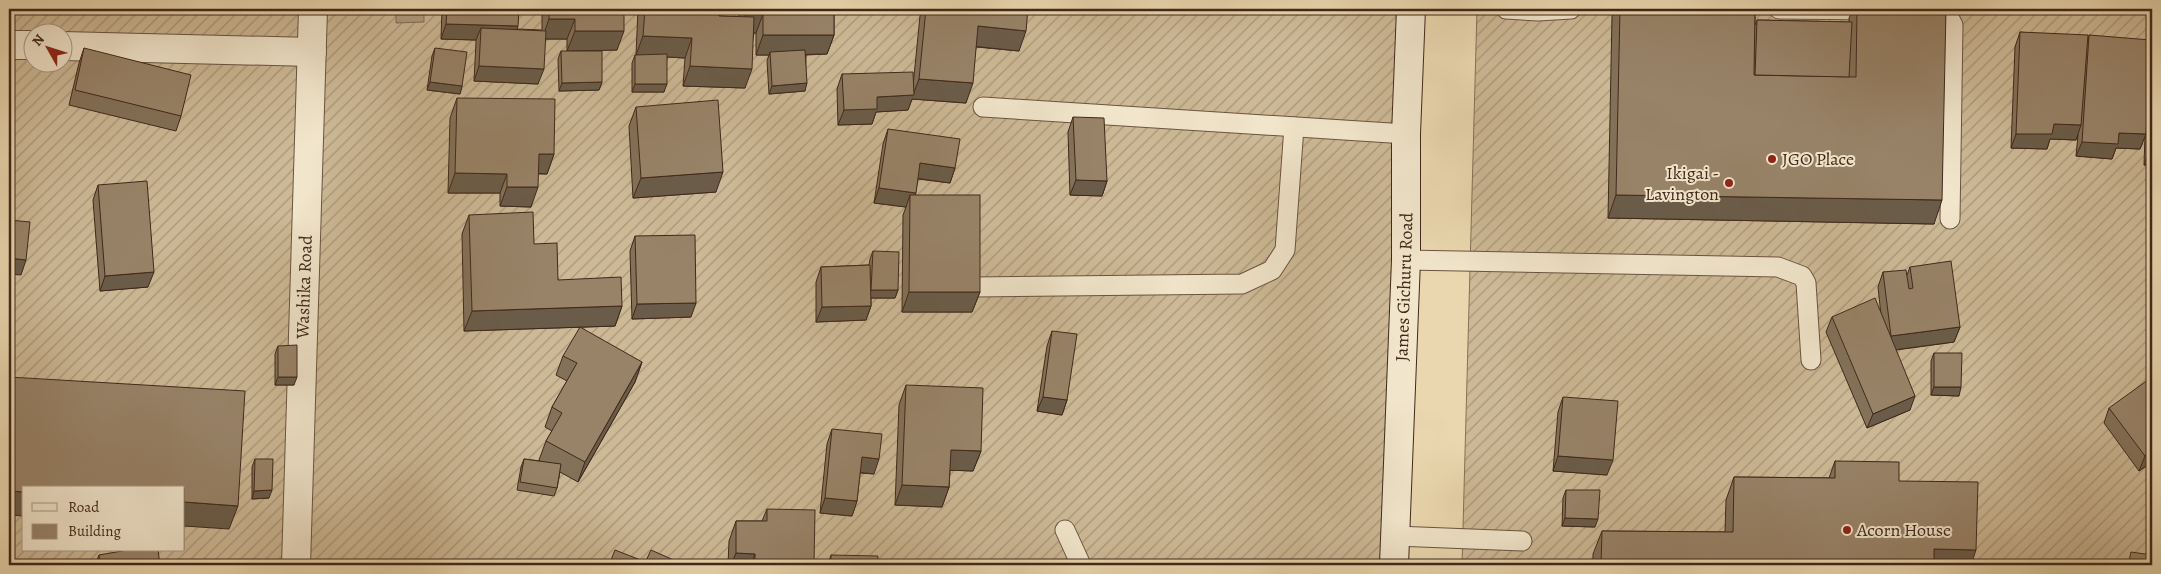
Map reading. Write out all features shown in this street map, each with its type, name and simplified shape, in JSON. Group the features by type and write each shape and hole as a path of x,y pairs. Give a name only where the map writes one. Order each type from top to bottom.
{"street":[{"name":"Washika Road","path":"296,565 313,9"},
{"name":"James Gichuru Road","path":"1394,565 1406,260 1406,134 1412,9"},
{"path":"9,45 22,45"},
{"path":"72,46 312,52"}],"lane":[{"path":"1506,9 1538,11 1571,9"},
{"path":"1779,9 1939,10 1949,15 1953,25 1950,218"},
{"path":"983,107 1406,134"},
{"path":"974,287 1242,284 1272,270 1284,250 1294,127"},
{"path":"1406,260 1778,267 1802,276 1806,283 1811,360"},
{"path":"1066,530 1081,565"},
{"path":"1395,536 1522,540"}],"shaded area":[{"path":"9,9 1417,9 1398,565 9,565"},
{"path":"1477,9 2152,9 2152,565 1462,565"}],"water":[{"path":"396,9 424,9 424,22 396,23"}],"building":[{"path":"447,9 519,9 518,26 446,24"},
{"path":"549,9 624,9 624,31 575,31 575,19 549,19"},
{"path":"645,9 719,9 719,16 754,17 752,69 690,66 692,38 643,36"},
{"path":"746,9 834,9 834,35 763,35 763,14 746,14"},
{"path":"926,9 1028,9 1026,31 978,26 973,83 919,79"},
{"name":"JGO Place","path":"1620,9 1755,9 1754,75 1856,77 1857,9 1946,9 1942,200 1616,195"},
{"path":"1757,20 1852,22 1849,77 1755,75"},
{"path":"481,28 546,31 544,69 479,66"},
{"path":"2020,32 2088,35 2081,125 2054,124 2052,134 2016,134"},
{"path":"2089,35 2151,40 2146,134 2119,133 2118,144 2082,142"},
{"path":"84,48 191,75 181,116 75,90"},
{"path":"435,48 467,52 462,86 430,82"},
{"path":"805,50 807,83 772,86 770,52"},
{"path":"561,51 602,51 602,82 562,83"},
{"path":"667,54 667,84 635,84 635,55"},
{"path":"2152,58 2152,150 2149,150"},
{"path":"913,72 914,95 877,97 877,109 844,110 842,74"},
{"path":"457,98 555,99 554,154 539,154 538,187 507,187 507,174 455,173"},
{"path":"718,100 723,172 641,178 636,107"},
{"path":"1073,117 1104,118 1107,181 1076,180"},
{"path":"888,129 960,139 955,168 920,163 916,193 879,188"},
{"path":"147,181 154,272 105,276 98,185"},
{"path":"910,195 980,195 980,292 909,292"},
{"path":"533,212 534,244 557,243 558,280 621,277 622,306 472,311 469,215"},
{"path":"9,220 30,222 26,260 9,258"},
{"path":"695,235 696,303 637,304 635,236"},
{"path":"873,251 899,252 898,290 871,290"},
{"path":"1951,261 1960,327 1891,336 1883,272 1906,270 1909,289 1913,288 1910,267"},
{"path":"870,265 871,306 822,307 821,267"},
{"path":"1875,298 1915,396 1873,414 1832,317"},
{"path":"580,327 642,362 585,462 546,441 562,413 552,407 577,363 563,356"},
{"path":"1052,331 1077,334 1067,400 1043,397"},
{"path":"297,345 297,377 278,377 278,346"},
{"path":"1934,353 1962,353 1961,387 1934,387"},
{"path":"9,377 245,391 238,506 185,502 185,486 22,486 22,492 9,491"},
{"path":"2152,377 2152,451 2145,456 2109,408"},
{"path":"906,385 983,388 981,451 951,450 949,487 902,485"},
{"path":"1563,397 1618,401 1613,460 1558,456"},
{"path":"832,429 882,434 879,459 862,457 857,501 825,498"},
{"path":"255,459 273,459 272,490 254,491"},
{"path":"524,459 561,464 557,488 520,482"},
{"name":"Acorn House","path":"1835,461 1899,462 1899,481 1978,482 1976,550 1934,549 1934,565 1601,565 1602,531 1733,532 1734,477 1835,478"},
{"path":"1566,490 1600,490 1598,519 1565,518"},
{"path":"767,509 815,510 814,565 755,565 755,554 736,553 736,521 767,521"},
{"path":"615,550 643,561 641,565 609,565"},
{"path":"651,550 685,565 644,565"},
{"path":"116,552 158,552 160,565 100,565 99,555"},
{"path":"2131,552 2152,555 2152,565 2128,565"},
{"path":"831,555 878,556 877,565 831,565"}],"place":[{"name":"JGO Place","path":"1772,159"},
{"name":"Ikigai - Lavington","path":"1729,183"},
{"name":"Acorn House","path":"1847,530"}]}
